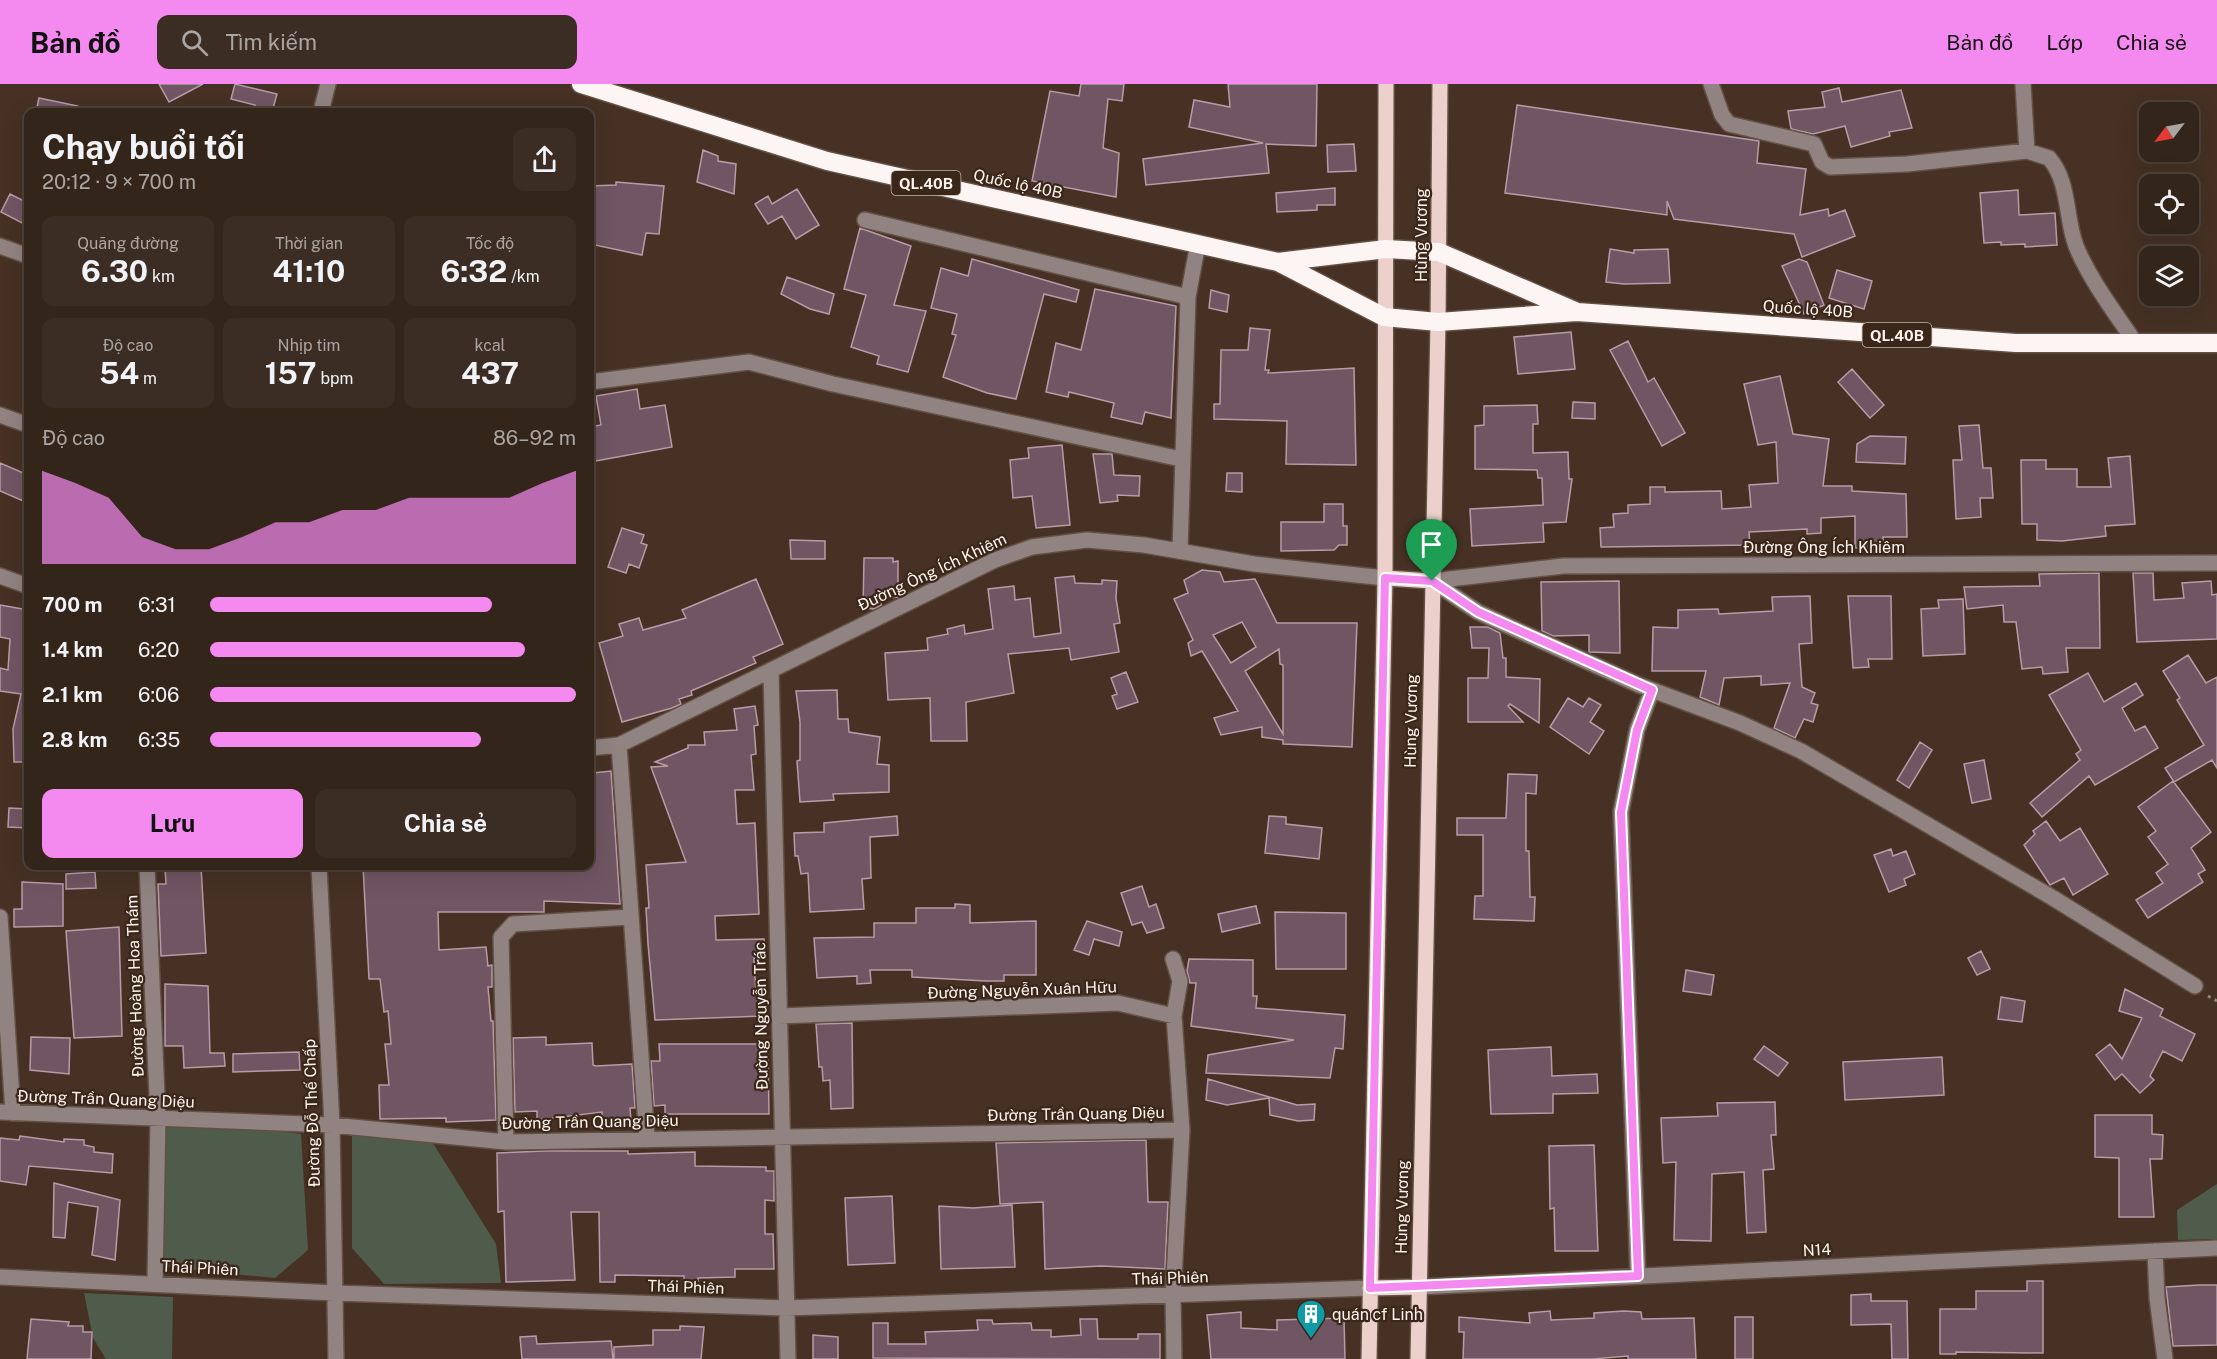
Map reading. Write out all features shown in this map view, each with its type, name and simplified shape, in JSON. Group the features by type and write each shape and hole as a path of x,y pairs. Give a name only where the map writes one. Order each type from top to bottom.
{"highway":[{"name":"Quốc lộ 40B","path":"581,84 728,132 827,161 1278,262"},
{"path":"1278,262 1386,249 1439,252 1577,312"},
{"path":"1278,262 1384,316 1438,322 1577,312"},
{"name":"Quốc lộ 40B","path":"1577,312 2016,343 2134,341 2217,343"}],"main road":[{"name":"Hùng Vương","path":"1370,1359 1385,578 1386,84"},
{"name":"Hùng Vương","path":"1418,1359 1438,322 1440,84"},
{"path":"1385,578 1432,581"},
{"path":"1370,1288 1419,1287"}],"street":[{"path":"322,108 328,84"},
{"path":"1711,84 1722,115 1729,124 1814,144 1822,162 1830,167 1907,164 2027,151 2049,158 2062,179 2075,243 2082,261 2134,341"},
{"path":"2023,84 2027,151"},
{"path":"865,220 1188,297"},
{"path":"1180,551 1181,459 1188,297 1198,243"},
{"path":"0,246 24,255"},
{"path":"594,381 749,362 833,384 1181,459"},
{"path":"0,415 24,423"},
{"name":"Đường Ông Ích Khiêm","path":"594,748 618,745 771,672 995,560 1032,547 1087,540 1180,551 1254,564 1385,578"},
{"name":"Đường Ông Ích Khiêm","path":"1432,581 1563,566 2217,563"},
{"path":"0,576 24,585"},
{"path":"1432,581 1478,612 1652,690 1740,723 1802,751 2053,898 2194,986"},
{"name":"Đường Nguyễn Trác","path":"771,672 788,1359"},
{"path":"1638,1276 1621,812 1637,730 1652,690"},
{"path":"618,745 647,1140"},
{"name":"Đường Hoàng Hoa Thám","path":"147,870 158,1119 154,1284"},
{"name":"Đường Đỗ Thế Chấp","path":"319,870 332,1125 336,1359"},
{"path":"0,917 6,1112"},
{"path":"506,1142 501,937 513,924 630,917"},
{"path":"1173,959 1180,981 1174,1016 1182,1130 1173,1296 1174,1359"},
{"name":"Đường Nguyễn Xuân Hữu","path":"779,1016 1118,1003 1174,1016"},
{"name":"Đường Trần Quang Diệu","path":"6,1112 332,1125 506,1142 1182,1130"},
{"name":"N14","path":"1419,1287 2217,1248"},
{"path":"2155,1251 2157,1298 2165,1359"},
{"name":"Thái Phiên","path":"0,1277 335,1293 786,1308 1370,1288"}],"green space":[{"path":"166,1116 301,1134 308,1250 275,1278 163,1267"},
{"path":"352,1135 431,1140 496,1244 501,1283 384,1284 352,1248"},
{"path":"2217,1184 2217,1245 2212,1239 2178,1240 2177,1210"},
{"path":"84,1293 173,1297 172,1359 106,1359 93,1338"}],"building":[{"path":"159,84 203,84 169,102"},
{"path":"235,84 277,94 273,108 254,108 255,105 231,99"},
{"path":"1081,84 1124,84 1122,101 1108,99 1103,148 1119,153 1116,197 1032,181 1050,91 1079,96"},
{"path":"1228,84 1317,84 1316,146 1266,144 1269,173 1146,185 1143,159 1263,143 1189,127 1194,100 1230,107"},
{"path":"1839,88 1842,102 1901,90 1912,128 1889,132 1890,136 1851,147 1845,126 1813,134 1791,129 1788,111 1825,107 1822,92"},
{"path":"39,98 78,106 78,108 37,108"},
{"path":"1517,105 1759,141 1757,163 1806,169 1800,215 1828,209 1829,216 1845,210 1855,236 1802,257 1794,234 1674,219 1667,201 1667,215 1505,193"},
{"path":"1354,144 1356,171 1328,172 1327,145"},
{"path":"703,150 718,156 718,161 736,164 734,194 697,182"},
{"path":"616,182 664,186 659,234 646,233 642,255 594,245 594,186 616,185"},
{"path":"1335,188 1335,205 1317,205 1317,210 1277,212 1276,193"},
{"path":"797,189 819,225 796,239 782,216 768,224 755,204 768,196 772,204"},
{"path":"2018,190 2019,215 2055,213 2057,245 2025,247 2025,244 1984,243 1980,193"},
{"path":"10,194 24,201 24,224 1,212"},
{"path":"860,228 911,246 894,305 926,311 908,372 877,364 879,356 851,347 866,295 844,289"},
{"path":"1610,249 1634,253 1634,250 1668,249 1670,283 1606,282"},
{"path":"972,259 1079,290 1076,302 1044,294 1016,399 987,393 943,377 956,335 952,334 957,314 931,308 941,268 968,276"},
{"path":"1799,259 1807,262 1824,305 1804,314 1782,266"},
{"path":"1837,270 1872,281 1864,309 1829,298"},
{"path":"787,277 834,294 829,314 810,309 781,294"},
{"path":"1095,289 1176,306 1171,418 1145,412 1142,424 1111,417 1114,403 1069,392 1068,397 1046,392 1056,343 1081,350"},
{"path":"1211,290 1229,295 1227,312 1209,308"},
{"path":"1250,328 1270,330 1265,370 1269,370 1268,373 1354,368 1356,465 1286,464 1287,421 1214,419 1214,404 1220,404 1221,350 1248,350"},
{"path":"1571,332 1575,369 1518,374 1514,337"},
{"path":"1628,341 1648,382 1654,378 1685,433 1662,446 1610,350"},
{"path":"1852,369 1884,405 1870,418 1838,382"},
{"path":"1780,376 1793,434 1829,439 1823,486 1852,486 1852,491 1906,494 1907,537 1883,537 1883,547 1855,548 1855,516 1821,518 1821,533 1807,534 1807,529 1749,532 1750,545 1601,547 1600,528 1614,527 1613,514 1628,513 1628,505 1650,504 1650,487 1665,487 1665,492 1721,491 1722,509 1751,507 1749,485 1778,483 1776,442 1758,445 1744,384"},
{"path":"637,389 640,409 665,405 672,447 594,461 594,426 601,425 596,396"},
{"path":"1573,402 1595,403 1595,419 1572,418"},
{"path":"1537,405 1538,424 1533,424 1533,453 1568,452 1569,479 1572,479 1566,522 1543,523 1544,542 1472,546 1470,509 1543,505 1542,478 1538,478 1537,470 1475,469 1475,426 1484,425 1484,406"},
{"path":"1979,425 1983,468 1991,468 1993,498 1980,498 1981,517 1956,519 1953,460 1962,460 1959,426"},
{"path":"1870,436 1906,437 1905,464 1856,462 1857,444"},
{"path":"1062,445 1070,525 1036,528 1032,496 1013,498 1010,460 1029,458 1028,448"},
{"path":"1093,454 1112,454 1114,475 1140,476 1139,496 1117,495 1118,501 1100,503"},
{"path":"2130,456 2135,524 2105,526 2106,536 2062,541 2037,540 2037,524 2022,524 2021,460 2046,460 2046,469 2077,469 2077,487 2111,487 2108,458"},
{"path":"0,463 24,473 24,501 0,491"},
{"path":"1227,473 1242,473 1242,492 1226,491"},
{"path":"1324,504 1343,504 1343,526 1347,526 1347,545 1339,545 1334,550 1281,551 1281,522 1324,522"},
{"path":"622,528 644,535 641,543 647,545 639,568 629,564 626,573 608,567"},
{"path":"790,540 825,541 825,559 791,559"},
{"path":"864,558 893,558 893,562 898,561 898,597 881,599 881,605 874,609 863,608"},
{"path":"1202,570 1220,572 1224,582 1255,579 1277,623 1357,623 1352,747 1283,744 1283,740 1262,737 1262,727 1221,735 1214,718 1238,711 1202,651 1191,656 1188,643 1193,640 1174,599 1188,593 1184,580","holes":["1242,622 1256,647 1231,663 1213,635","1279,649 1280,664 1283,665 1283,734 1245,671"]},
{"path":"2099,573 2100,648 2066,648 2068,672 2043,674 2042,667 2022,669 2016,622 2004,622 2003,605 1967,609 1964,587 2040,586 2039,574"},
{"path":"2133,573 2153,573 2154,600 2184,598 2182,583 2211,581 2212,595 2217,594 2217,639 2137,642"},
{"path":"1074,576 1075,583 1102,584 1102,580 1117,581 1116,598 1120,623 1114,624 1119,652 1071,660 1069,648 1008,654 1014,693 966,702 967,741 931,741 930,698 888,700 885,653 928,650 927,638 948,634 947,629 964,625 965,634 993,629 988,589 1014,586 1015,600 1030,598 1034,637 1061,633 1055,578"},
{"path":"756,579 783,644 753,657 756,663 691,691 692,695 679,699 681,704 622,722 599,643 623,636 619,624 639,618 643,630 686,618 682,610"},
{"path":"1619,581 1620,653 1589,652 1589,635 1553,636 1542,631 1541,582"},
{"path":"1810,596 1812,643 1799,644 1802,687 1815,693 1811,703 1818,705 1813,722 1804,719 1795,738 1774,728 1790,683 1761,685 1761,676 1724,678 1719,705 1700,697 1706,671 1652,671 1653,627 1678,628 1678,610 1718,609 1719,614 1773,611 1772,597"},
{"path":"1848,596 1891,596 1892,659 1868,659 1869,667 1853,668"},
{"path":"1963,599 1965,654 1923,656 1921,609 1939,608 1938,600"},
{"path":"0,605 24,609 24,762 14,762 13,729 21,694 0,691 0,668 8,670 10,639 0,637"},
{"path":"1470,627 1488,627 1500,633 1503,658 1506,658 1506,677 1540,679 1539,723 1510,704 1508,706 1523,722 1468,722 1468,678 1488,678 1489,648 1472,648"},
{"path":"2188,655 2206,683 2217,677 2217,768 2212,760 2174,782 2165,768 2204,745 2177,700 2180,698 2163,671"},
{"path":"1126,672 1138,702 1117,709 1112,696 1117,694 1111,678"},
{"path":"2088,673 2104,702 2136,683 2143,695 2122,708 2135,731 2145,726 2158,748 2095,785 2089,776 2042,817 2030,803 2080,760 2076,754 2081,750 2049,695"},
{"path":"837,690 838,719 848,719 849,732 880,737 877,764 889,765 889,792 833,794 834,800 800,802 797,761 800,760 800,722 796,691"},
{"path":"1568,698 1583,707 1589,698 1601,705 1590,722 1604,731 1589,754 1550,727"},
{"path":"755,706 758,725 754,726 756,754 751,755 754,790 735,790 737,824 755,823 759,914 715,916 716,940 764,939 765,958 754,958 756,995 762,995 764,1016 655,1020 648,944 646,908 649,908 646,865 686,862 651,767 668,766 655,762 688,748 688,745 705,745 704,732 737,730 734,709"},
{"path":"1920,742 1932,750 1909,788 1897,780"},
{"path":"1984,760 1991,799 1972,803 1964,764"},
{"path":"611,771 620,904 544,901 544,912 438,912 439,950 486,947 488,966 492,965 492,987 488,987 491,1021 493,1021 496,1120 446,1122 446,1118 380,1119 379,1085 389,1085 385,1044 391,1044 388,1011 384,1012 380,979 369,979 363,870 594,870 594,773"},
{"path":"1508,774 1537,775 1536,794 1526,793 1526,851 1529,851 1530,897 1535,897 1534,921 1474,919 1475,896 1483,896 1483,835 1457,835 1457,818 1506,818"},
{"path":"2173,781 2211,832 2191,848 2205,870 2198,874 2203,882 2148,918 2136,900 2163,883 2156,873 2168,864 2148,837 2156,831 2138,807"},
{"path":"9,808 24,809 24,828 8,827"},
{"path":"897,816 898,835 870,837 871,878 862,879 864,909 810,912 808,873 801,874 798,856 795,856 794,833 824,832 824,823"},
{"path":"1269,816 1286,817 1286,824 1322,828 1319,859 1265,853"},
{"path":"2046,821 2060,841 2080,828 2108,874 2073,895 2064,878 2050,885 2024,845 2035,834 2033,831"},
{"path":"1891,849 1893,856 1906,851 1915,874 1904,879 1906,885 1889,892 1874,855"},
{"path":"165,870 201,870 206,953 161,956 158,884 166,884"},
{"path":"95,872 96,888 66,889 66,874"},
{"path":"22,882 63,884 63,926 14,927 14,909 22,909"},
{"path":"1142,886 1149,907 1156,904 1164,928 1147,933 1142,922 1132,925 1121,893"},
{"path":"955,904 970,905 970,923 1036,921 1036,975 1004,975 1004,981 986,981 912,977 912,970 870,970 871,983 857,984 857,976 817,978 814,938 874,937 874,923 916,923 916,908 955,908"},
{"path":"1256,906 1260,923 1222,932 1218,914"},
{"path":"1275,912 1346,913 1346,969 1276,969"},
{"path":"1087,921 1122,932 1119,946 1094,939 1089,955 1074,950"},
{"path":"119,927 122,1036 74,1038 66,931"},
{"path":"1981,951 1990,969 1977,975 1968,958"},
{"path":"1189,959 1253,960 1253,996 1257,996 1256,1008 1345,1015 1343,1049 1335,1048 1330,1078 1206,1073 1208,1055 1294,1040 1191,1026 1196,983 1190,983 1187,971"},
{"path":"1686,970 1714,975 1711,995 1683,991"},
{"path":"165,984 208,986 210,1053 224,1053 225,1066 184,1068 183,1046 165,1046"},
{"path":"2125,989 2163,1009 2160,1016 2195,1034 2182,1061 2163,1051 2150,1076 2154,1080 2140,1093 2122,1074 2115,1080 2096,1055 2110,1044 2122,1059 2142,1018 2119,1011"},
{"path":"2001,997 2025,1001 2022,1022 1998,1019"},
{"path":"852,1023 853,1108 831,1109 830,1080 823,1081 822,1067 819,1067 816,1024"},
{"path":"31,1037 70,1038 69,1074 30,1070"},
{"path":"546,1037 546,1045 592,1043 593,1065 596,1066 632,1064 635,1108 630,1108 631,1120 602,1122 602,1112 537,1120 537,1111 515,1112 513,1038"},
{"path":"659,1044 768,1044 769,1114 665,1114 665,1105 654,1106 651,1061 660,1061"},
{"path":"1764,1046 1788,1063 1778,1076 1754,1059"},
{"path":"1551,1047 1552,1076 1597,1074 1598,1093 1553,1094 1553,1113 1491,1114 1488,1050"},
{"path":"299,1052 300,1070 233,1072 233,1054"},
{"path":"1942,1057 1944,1095 1845,1100 1843,1062"},
{"path":"1208,1079 1297,1105 1315,1104 1314,1120 1298,1121 1270,1115 1269,1098 1227,1105 1206,1100"},
{"path":"1775,1102 1776,1135 1771,1135 1774,1169 1763,1170 1766,1232 1747,1233 1744,1172 1712,1174 1711,1241 1674,1240 1676,1162 1663,1163 1661,1118 1718,1116 1717,1103"},
{"path":"2095,1115 2152,1115 2152,1134 2163,1135 2162,1159 2150,1159 2154,1217 2119,1217 2119,1158 2095,1157"},
{"path":"20,1136 64,1142 64,1139 84,1140 84,1145 94,1147 94,1152 113,1154 112,1173 29,1166 26,1185 0,1181 0,1138 19,1140"},
{"path":"1146,1140 1148,1202 1168,1202 1165,1269 1101,1266 1045,1269 1043,1202 1000,1204 996,1143"},
{"path":"1594,1145 1598,1251 1555,1251 1554,1208 1550,1209 1549,1146"},
{"path":"628,1151 628,1154 695,1152 695,1166 766,1167 766,1171 774,1171 774,1201 765,1200 765,1234 773,1234 774,1269 735,1269 735,1277 698,1278 698,1281 684,1281 684,1276 615,1275 615,1282 600,1282 599,1212 571,1212 575,1280 506,1282 504,1211 498,1212 497,1153"},
{"path":"54,1183 120,1200 115,1260 92,1255 98,1207 68,1202 65,1238 53,1237"},
{"path":"892,1196 895,1263 848,1265 845,1198"},
{"path":"1012,1205 1015,1267 941,1269 939,1206 973,1208"},
{"path":"2027,1281 2043,1281 2043,1353 1956,1352 1956,1354 1940,1354 1940,1309 1976,1309 1976,1291 2027,1291"},
{"path":"2217,1285 2217,1345 2173,1346 2166,1287"},
{"path":"1871,1294 1871,1301 1907,1301 1908,1359 1892,1359 1891,1324 1851,1325 1851,1295"},
{"path":"1550,1311 1551,1320 1594,1318 1594,1313 1624,1311 1641,1312 1642,1319 1694,1318 1696,1359 1628,1359 1628,1356 1592,1359 1463,1359 1464,1332 1459,1332 1459,1317 1530,1323 1529,1313"},
{"path":"1241,1312 1241,1328 1277,1330 1277,1320 1344,1318 1345,1359 1211,1359 1207,1315"},
{"path":"1735,1317 1753,1317 1753,1359 1735,1359"},
{"path":"31,1319 69,1322 68,1326 83,1326 83,1332 92,1332 91,1359 27,1359"},
{"path":"1080,1319 1097,1319 1098,1339 1138,1339 1138,1334 1160,1334 1160,1359 873,1358 873,1323 888,1323 888,1344 926,1344 925,1332 978,1330 977,1320 992,1320 993,1324 1031,1323 1032,1330 1051,1330 1051,1337 1081,1335"},
{"path":"680,1326 704,1327 701,1359 614,1359 614,1347 653,1345 653,1330 680,1330"},
{"path":"813,1335 838,1337 838,1359 813,1359"},
{"path":"536,1336 537,1344 611,1341 613,1359 522,1359 520,1337"}],"place":[{"name":"quán cf Linh","path":"1311,1340"}],"route":[{"path":"1385,578 1432,581 1478,612 1652,690 1637,730 1621,812 1638,1276 1370,1288 1385,578"}]}
